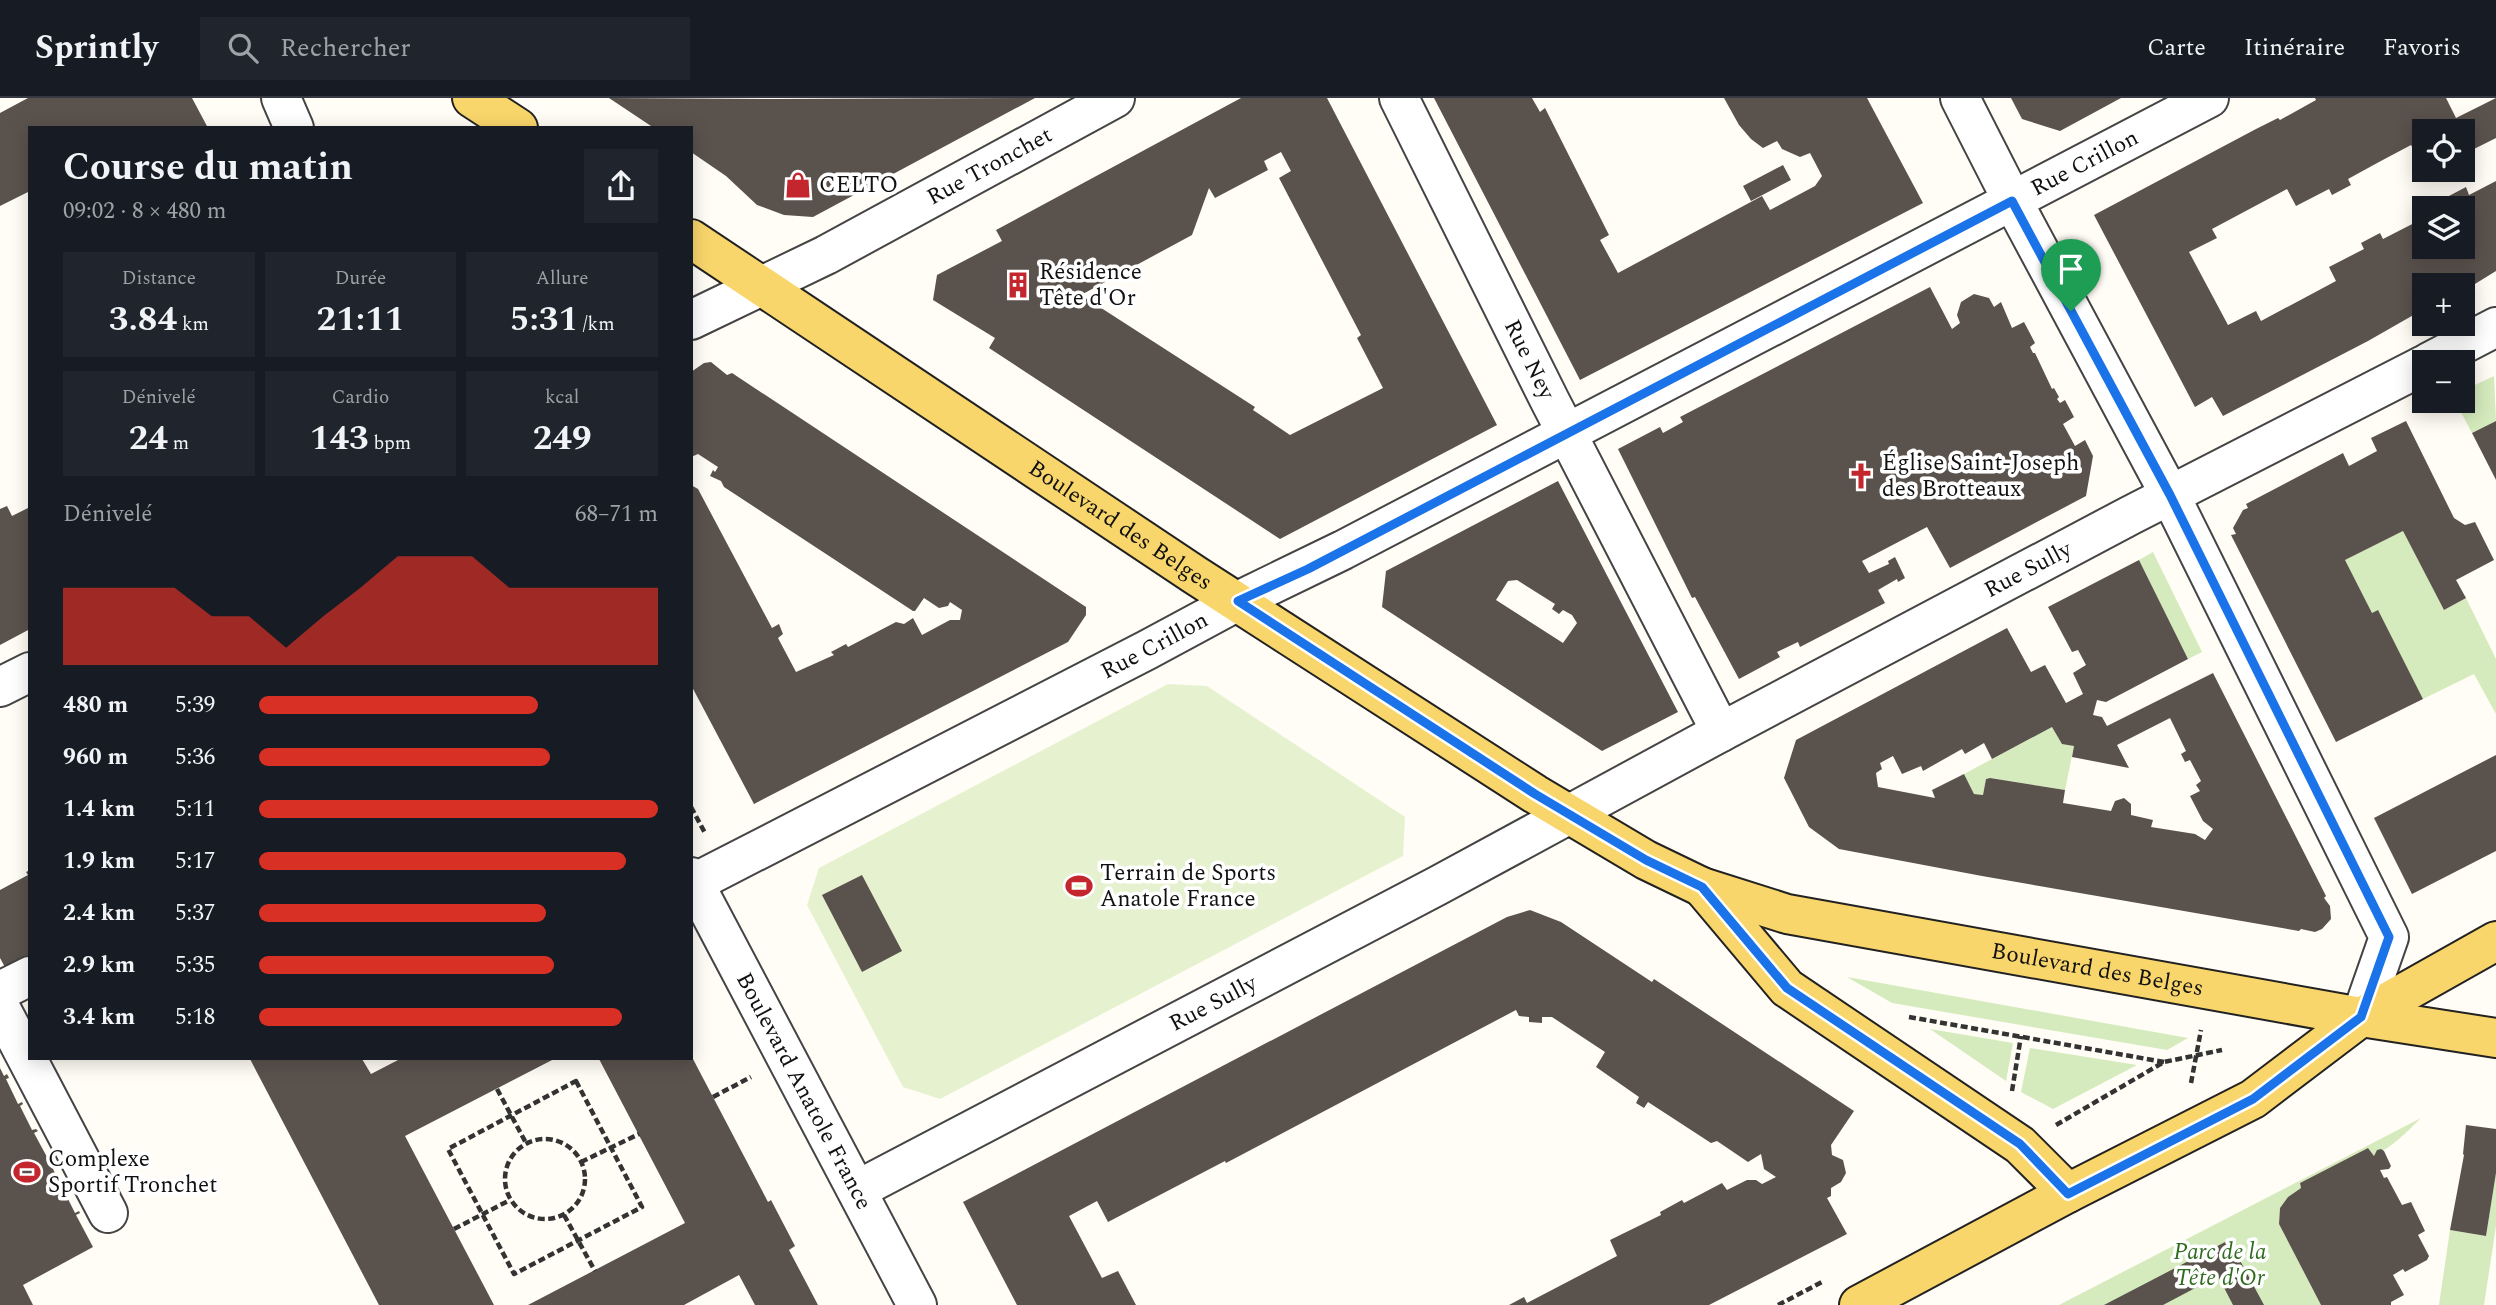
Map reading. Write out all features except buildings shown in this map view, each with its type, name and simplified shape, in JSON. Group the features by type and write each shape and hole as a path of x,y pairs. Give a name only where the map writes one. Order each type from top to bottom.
{"main road":[{"path":"472,98 515,126"},
{"name":"Boulevard des Belges","path":"693,240 1195,575 1570,815 1646,860 1702,887 1787,914 2361,1017 2496,1038"},
{"name":"Boulevard des Belges","path":"1702,887 1787,988 2020,1144 2068,1194"},
{"path":"1859,1305 2253,1099 2361,1017 2496,941"}],"street":[{"path":"281,98 293,126"},
{"name":"Rue Tronchet","path":"763,286 826,255 1115,98"},
{"name":"Rue Ney","path":"1399,98 1721,732"},
{"path":"1960,98 2012,201 2170,495 2389,937 2361,1017"},
{"name":"Rue Crillon","path":"693,880 1098,676 1238,601 1308,569 2208,98"},
{"path":"693,319 763,286"},
{"path":"2452,350 2496,327"},
{"name":"Rue Sully","path":"857,1190 1570,815 1721,732 2170,495 2412,371"},
{"path":"0,687 28,673"},
{"name":"Boulevard Anatole France","path":"693,880 917,1305"},
{"path":"0,991 28,977"},
{"path":"0,1007 108,1213"}],"path":[{"path":"2190,1084 2209,990"},
{"path":"1906,1017 2164,1062"},
{"path":"2001,1088 2011,1095 2021,1036"},
{"path":"2052,1127 2164,1062 2222,1050"},
{"path":"576,1081 642,1207 513,1274 448,1149 511,1116 576,1081"},
{"path":"713,1097 734,1086"},
{"path":"497,1089 526,1143"},
{"path":"581,1162 639,1134"},
{"path":"539,1139 566,1144 581,1162 586,1181 583,1194 575,1206 564,1215 540,1220 517,1209 510,1200 505,1188 507,1164 515,1152 526,1143 539,1139"},
{"path":"454,1228 510,1200"},
{"path":"564,1215 594,1271"}],"green space":[{"path":"2494,376 2496,421 2472,433 2461,413 2475,413 2475,385"},
{"path":"2403,531 2444,610 2466,598 2496,659 2496,714 2474,674 2423,699 2378,611 2372,613 2345,560"},
{"path":"2153,552 2202,652 2188,659 2139,560"},
{"name":"Terrain de Sports Anatole France","path":"1168,684 1207,686 1405,817 1403,856 940,1099 903,1087 807,905 819,868"},
{"path":"2052,727 2074,746 2065,790 1990,778 1986,779 1983,795 1974,794 1964,774"},
{"path":"1847,977 2188,1038 2167,1050 1892,1003"},
{"path":"1930,1029 2013,1043 2006,1081"},
{"path":"2030,1048 2137,1065 2053,1109 2021,1092"},
{"name":"Parc de la Tête d'Or","path":"2421,1118 2393,1144 2374,1156 2368,1148 2300,1183 2301,1188 2288,1197 2280,1208 2279,1224 2321,1305 2059,1305"},
{"path":"2496,1173 2496,1226 2484,1305 2439,1305 2450,1230 2486,1236"}],"place":[{"name":"CELTO","path":"798,185"},
{"name":"Résidence Tête d'Or","path":"1018,285"},
{"name":"Église Saint-Joseph des Brotteaux","path":"1861,476"},
{"name":"Terrain de Sports Anatole France","path":"1079,886"},
{"name":"Complexe Sportif Tronchet","path":"27,1172"}],"route":[{"path":"2012,201 2071,311 2170,495 2389,937 2361,1017 2253,1099 2068,1194 2020,1144 1787,988 1702,887 1646,860 1535,794 1238,601 1308,569 2012,201"}]}
